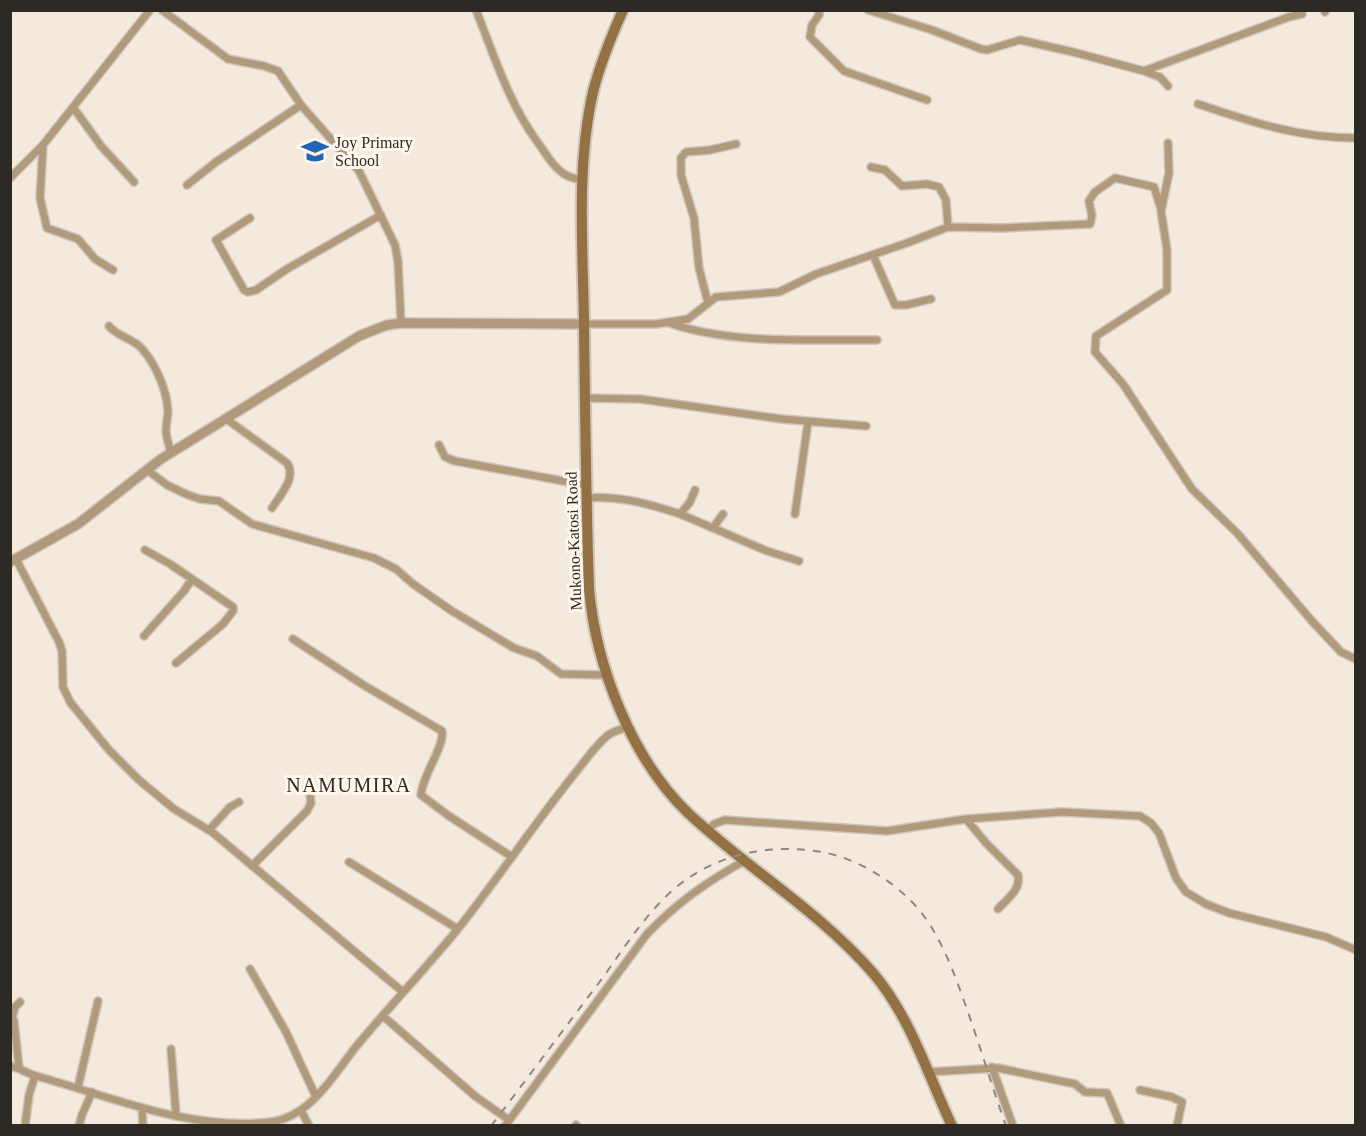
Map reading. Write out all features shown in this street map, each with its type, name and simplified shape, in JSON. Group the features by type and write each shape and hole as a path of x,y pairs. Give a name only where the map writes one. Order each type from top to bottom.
{"main road":[{"name":"Mukono-Katosi Road","path":"622,10 603,58 593,92 585,148 582,242 585,485 591,616 607,675 628,727 655,774 670,792 708,830 744,861 822,921 890,993 910,1029 952,1125"}],"street":[{"path":"11,176 43,145 150,10"},
{"path":"162,10 228,59 278,71 301,105 358,171 392,237 398,261 400,323"},
{"path":"476,10 509,95 525,126 546,156 561,171 584,181"},
{"path":"819,10 819,15 812,25 810,37 838,66 850,74 927,99"},
{"path":"868,10 932,30 981,49 987,50 1020,40 1144,71 1160,77 1168,86"},
{"path":"1144,71 1289,16 1302,14"},
{"path":"1198,104 1227,115 1303,135 1356,138"},
{"path":"187,184 301,105"},
{"path":"73,107 101,146 134,182"},
{"path":"1161,211 1168,173 1168,142"},
{"path":"708,303 699,268 694,218 680,164 686,152 711,150 736,144"},
{"path":"43,145 40,198 47,228 78,239 95,259 113,270"},
{"path":"871,167 885,170 902,186 927,184 939,187 946,200 948,227"},
{"path":"403,992 209,830 174,809 139,780 109,750 70,702 63,687 62,651 59,642 14,561 78,524 147,470 225,418 359,336 387,325 400,323 584,324 666,322 688,319 716,297 779,291 816,274 948,227 1013,228 1090,224 1092,216 1089,201 1095,192 1115,178 1154,187 1161,211 1167,250 1167,290 1096,336 1095,352 1123,384 1192,489 1238,534 1341,652 1356,659"},
{"path":"250,218 216,240 244,290 248,292 256,290 287,269 381,215"},
{"path":"873,255 895,305 906,305 931,299"},
{"path":"666,322 688,329 723,334 877,340"},
{"path":"109,326 112,331 127,337 144,350 155,370 167,402 166,431 171,453"},
{"path":"584,398 640,399 808,422 866,426"},
{"path":"225,418 287,463 290,468 290,477 272,508"},
{"path":"795,514 808,422"},
{"path":"439,445 445,457 454,461 585,485"},
{"path":"147,470 167,485 188,495 219,501 252,524 374,558 396,569 413,584 452,611 514,648 537,657 561,674 607,675"},
{"path":"680,514 690,502 695,490"},
{"path":"586,498 599,496 636,502 680,514 767,551 799,561"},
{"path":"713,528 723,514"},
{"path":"145,550 232,607 233,611 223,624 176,663"},
{"path":"144,636 192,579"},
{"path":"293,639 365,686 442,731 442,738 421,795 442,812 512,858"},
{"path":"10,1066 20,1068 35,1076 142,1108 200,1122 268,1122 282,1120 301,1110 316,1097 458,929 552,802 599,745 609,734 628,727"},
{"path":"252,866 307,811 311,803 310,793"},
{"path":"209,830 230,807 239,802"},
{"path":"708,830 714,824 725,820 887,831 966,819 1062,812 1140,816 1159,832 1176,878 1186,892 1229,913 1326,937 1356,950"},
{"path":"966,819 1018,875 1019,882 1015,890 998,909"},
{"path":"383,1016 507,1123 647,934 671,909 698,888 744,861"},
{"path":"349,862 458,929"},
{"path":"250,969 286,1032 316,1097"},
{"path":"78,1087 98,1001"},
{"path":"20,1002 15,1007 12,1018 20,1068"},
{"path":"171,1049 176,1115"},
{"path":"928,1072 992,1067 1075,1084 1085,1092 1107,1093 1120,1125"},
{"path":"992,1067 1013,1125"},
{"path":"26,1125 29,1095 35,1076"},
{"path":"1140,1090 1172,1097 1182,1102 1176,1125"},
{"path":"79,1125 92,1092"},
{"path":"142,1108 143,1125"},
{"path":"301,1110 309,1125"}],"railway":[{"path":"491,1126 662,900 690,877 707,867 744,854 782,849 822,852 852,861 880,876 917,907 938,939 952,970 1006,1126"}],"place":[{"name":"Joy Primary School","path":"315,151"}],"district":[{"name":"NAMUMIRA","path":"349,785"}]}
